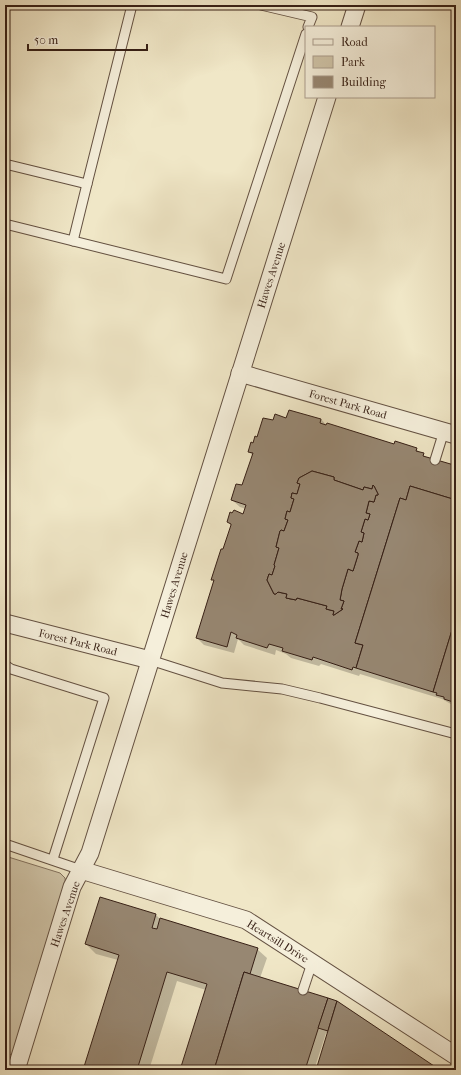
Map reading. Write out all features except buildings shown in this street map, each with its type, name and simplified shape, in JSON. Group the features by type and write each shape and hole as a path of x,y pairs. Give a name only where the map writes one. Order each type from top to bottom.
{"street":[{"path":"350,26 357,5"},
{"name":"Hawes Avenue","path":"16,1070 72,887 90,853 327,98"},
{"name":"Forest Park Road","path":"240,373 450,434"},
{"name":"Forest Park Road","path":"5,623 150,660"},
{"name":"Heartsill Drive","path":"81,870 246,920 456,1056"}],"lane":[{"path":"72,241 132,5"},
{"path":"261,5 312,17 308,26"},
{"path":"5,224 226,279 305,37"},
{"path":"5,164 87,184"},
{"path":"435,460 450,434"},
{"path":"150,660 222,683 282,689 456,734"},
{"path":"5,665 104,698 52,859"},
{"path":"5,844 81,870"},
{"path":"303,990 312,962"}],"green space":[{"path":"5,856 60,873 65,878 66,888 14,1053 8,1056 5,1055"}]}
